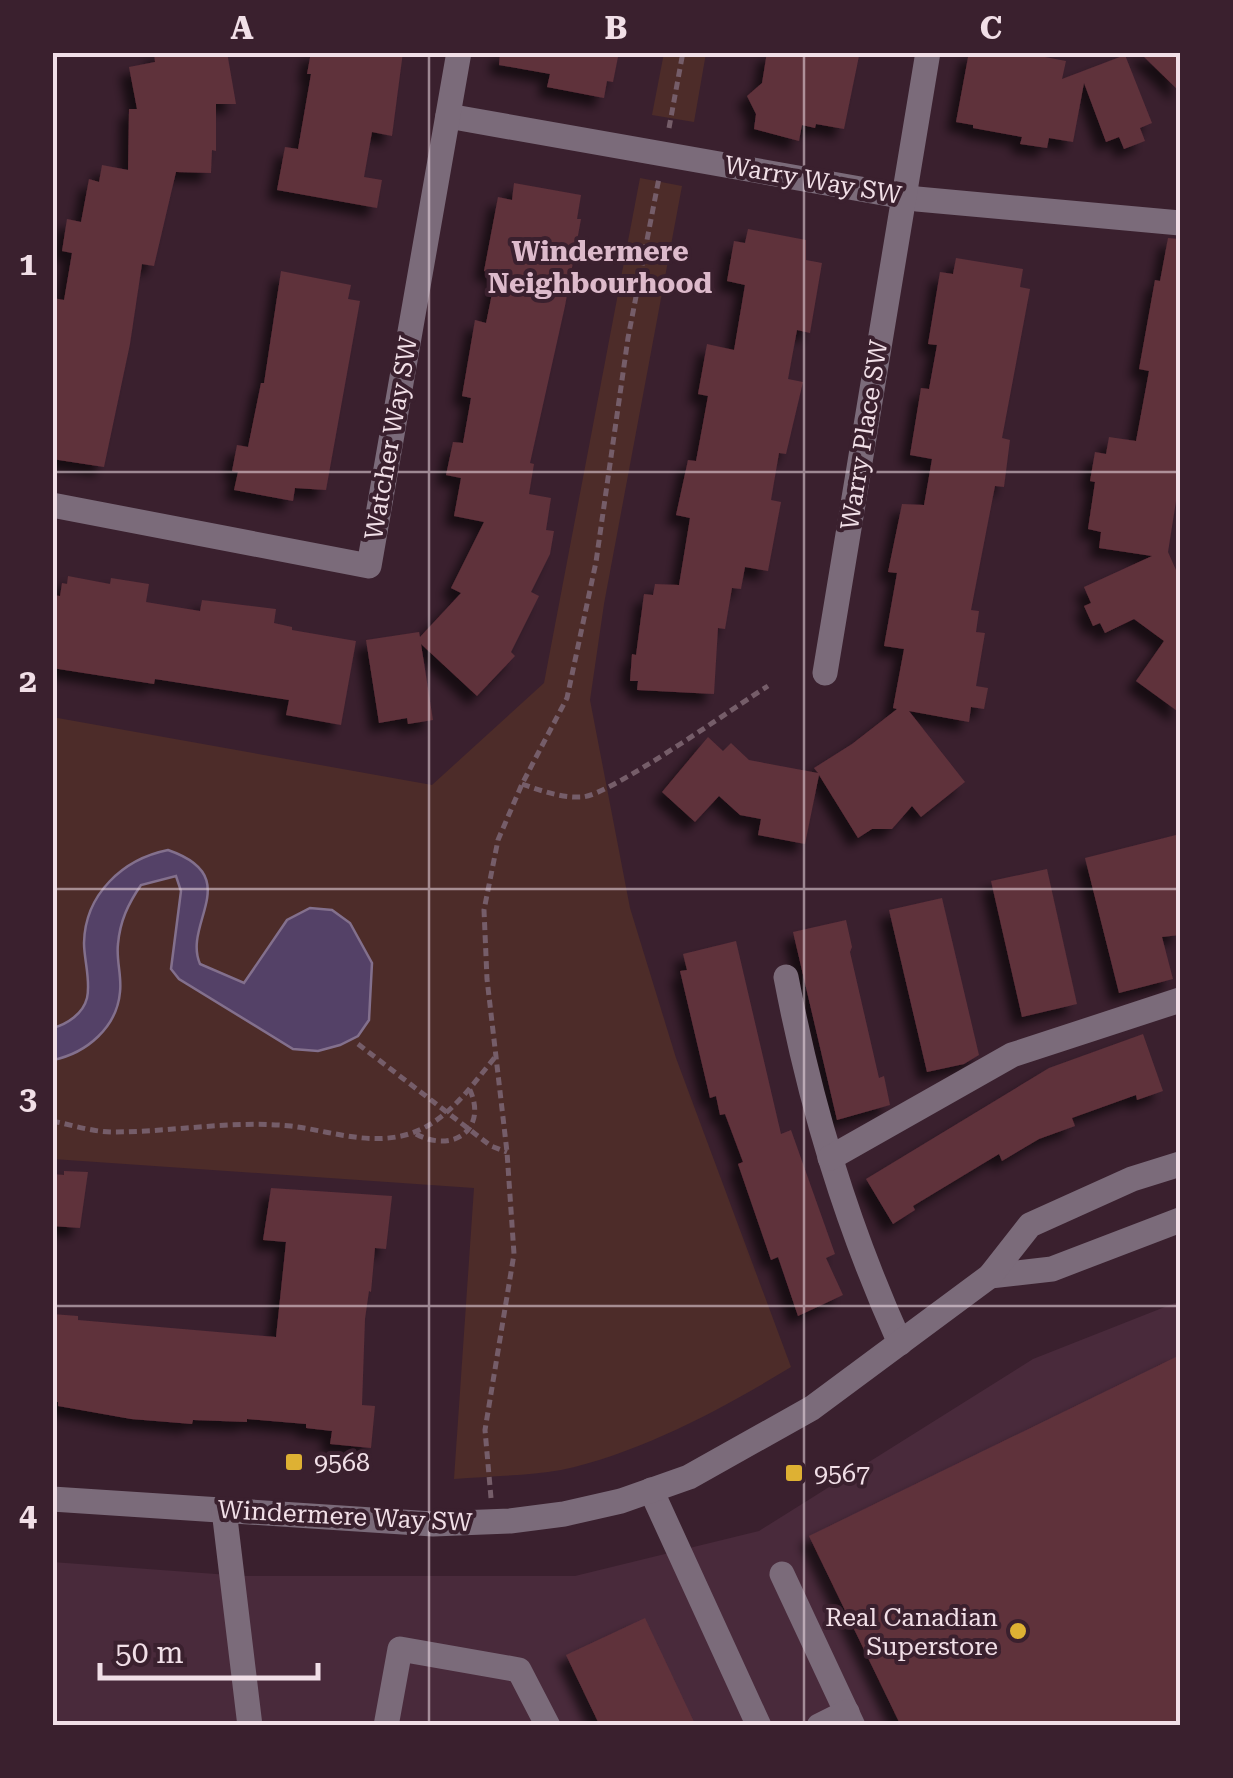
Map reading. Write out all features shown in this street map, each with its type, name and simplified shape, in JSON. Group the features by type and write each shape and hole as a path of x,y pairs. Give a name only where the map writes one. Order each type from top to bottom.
{"street":[{"name":"Watcher Way SW","path":"52,505 368,566 459,52"},
{"name":"Warry Place SW","path":"825,673 928,52"},
{"name":"Warry Way SW","path":"448,116 904,196 1180,223"},
{"path":"786,977 802,1058 830,1158 863,1259 900,1343"},
{"path":"830,1158 1012,1055 1180,1000"},
{"name":"Windermere Way SW","path":"52,1500 432,1524 564,1514 650,1490 689,1477 812,1408 990,1276 1030,1225 1132,1178 1180,1164"},
{"path":"990,1276 1052,1269 1180,1220"},
{"path":"650,1490 759,1726"},
{"path":"224,1510 250,1726"},
{"path":"782,1574 850,1719 819,1726"},
{"path":"386,1726 400,1649 519,1670 548,1726"}],"path":[{"path":"492,1522 485,1430 514,1254 484,910 498,840 567,698 596,562 628,338 684,52"},
{"path":"522,784 555,795 586,798 615,784 768,686"},
{"path":"358,1044 491,1146 508,1152"},
{"path":"52,1121 109,1132 198,1126 290,1126 343,1137 386,1140 415,1133 448,1113 496,1056"},
{"path":"415,1133 446,1143 458,1139 469,1129 475,1101 469,1088"}],"shaded area":[{"path":"664,53 706,53 694,122 652,115"},
{"path":"640,178 682,186 604,604 590,700 630,908 676,1058 791,1367 709,1413 590,1463 521,1475 454,1479 474,1188 53,1159 52,717 432,785 544,683"},
{"path":"168,850 191,861 203,873 208,887 198,933 200,964 244,983 287,920 310,908 332,910 350,923 372,963 369,1020 358,1036 318,1051 293,1049 179,979 171,969 181,891 176,876 141,885 129,906 118,944 118,1005 106,1027 88,1045 53,1060 53,1028 74,1018 87,998 86,925 99,894 136,861"},
{"path":"1180,1301 1180,1725 53,1725 52,1562 243,1576 575,1576 759,1531 1033,1359"}],"building":[{"path":"154,52 227,52 236,104 216,104 216,151 212,150 211,173 176,172 154,266 142,264 104,467 52,459 52,298 64,300 72,253 62,251 67,219 81,222 89,179 99,182 102,165 128,170 129,109 137,109 129,67 155,62"},
{"path":"311,52 403,52 392,136 372,132 364,177 382,180 377,208 277,190 285,147 298,149"},
{"path":"500,52 619,52 613,82 607,81 604,98 547,87 550,74 499,65"},
{"path":"767,52 840,52 859,56 844,129 802,125 799,141 754,129 756,114 747,96 762,83"},
{"path":"969,52 1019,52 1066,61 1062,79 1125,55 1152,123 1140,128 1145,141 1124,149 1119,137 1106,142 1084,83 1073,142 1049,138 1047,148 1020,144 1022,137 956,122"},
{"path":"1139,52 1180,52 1180,92"},
{"path":"514,183 581,195 577,219 581,219 565,306 530,463 534,464 529,494 551,498 546,530 554,531 550,554 531,592 539,596 511,652 515,656 477,696 421,644 433,720 408,724 407,718 379,723 366,640 419,632 420,637 461,593 451,588 484,522 454,516 461,478 446,475 453,442 463,443 471,398 462,396 475,320 486,323 496,274 484,271 498,197 512,200"},
{"path":"748,229 806,240 806,260 822,263 810,333 797,330 788,379 803,382 786,454 779,453 771,500 781,502 768,571 745,567 741,589 732,588 725,629 718,628 714,694 637,690 638,681 630,681 644,594 653,595 655,584 679,585 690,518 676,515 688,460 696,461 708,396 698,394 707,344 734,350 745,285 727,281 734,241 745,243"},
{"path":"1168,238 1180,239 1180,496 1177,495 1168,552 1180,579 1180,713 1136,681 1164,641 1134,619 1105,633 1100,623 1093,626 1084,606 1091,603 1084,587 1152,556 1099,548 1101,532 1088,529 1095,482 1090,481 1095,452 1106,454 1109,437 1136,441 1149,371 1139,369 1155,280 1160,281"},
{"path":"956,258 1023,269 1020,287 1030,289 1002,438 1010,440 1004,487 995,486 971,610 979,611 976,632 985,633 976,686 988,688 984,709 971,707 969,722 909,711 965,782 921,817 912,806 892,829 872,829 858,838 819,775 805,844 758,835 761,819 740,815 719,796 695,822 662,792 708,737 723,751 731,743 749,760 818,773 814,768 897,709 893,708 904,649 884,646 897,573 888,572 902,504 924,505 932,459 910,455 921,388 929,389 937,345 928,344 940,272 953,274"},
{"path":"281,271 351,285 348,299 360,301 326,490 295,488 293,501 234,490 238,472 232,471 237,445 248,447 264,383"},
{"path":"68,576 110,584 111,578 149,584 146,602 200,611 202,600 276,609 274,623 356,641 341,725 286,715 289,700 52,668 52,595 60,596"},
{"path":"1180,834 1180,935 1162,937 1173,979 1119,993 1085,858"},
{"path":"1047,869 1077,1004 1022,1017 991,881"},
{"path":"942,898 979,1055 964,1064 927,1072 889,910"},
{"path":"846,920 879,1078 884,1076 890,1105 837,1120 793,932"},
{"path":"736,941 781,1134 791,1130 835,1254 826,1258 843,1295 798,1316 778,1257 771,1260 725,1114 720,1115 716,1096 710,1098 680,971 687,970 683,954"},
{"path":"1143,1034 1163,1091 1137,1100 1136,1095 1072,1118 1075,1126 1039,1139 1002,1161 999,1154 913,1206 915,1210 893,1224 866,1179 1049,1068"},
{"path":"64,1171 88,1172 80,1228 52,1226 52,1174 64,1175"},
{"path":"271,1188 392,1196 386,1249 375,1248 365,1319 362,1405 375,1406 371,1448 330,1444 332,1431 306,1428 306,1424 247,1419 193,1420 192,1424 131,1419 52,1402 52,1314 78,1316 78,1320 276,1337 286,1242 263,1240"},
{"name":"Real Canadian Superstore","path":"1180,1355 1180,1726 901,1726 809,1536"},
{"path":"645,1618 696,1726 600,1726 566,1655"}],"place":[{"name":"9568","path":"294,1462"},
{"name":"9567","path":"794,1473"},
{"name":"Real Canadian Superstore","path":"1018,1631"}],"district":[{"name":"Windermere Neighbourhood","path":"600,267"}]}
